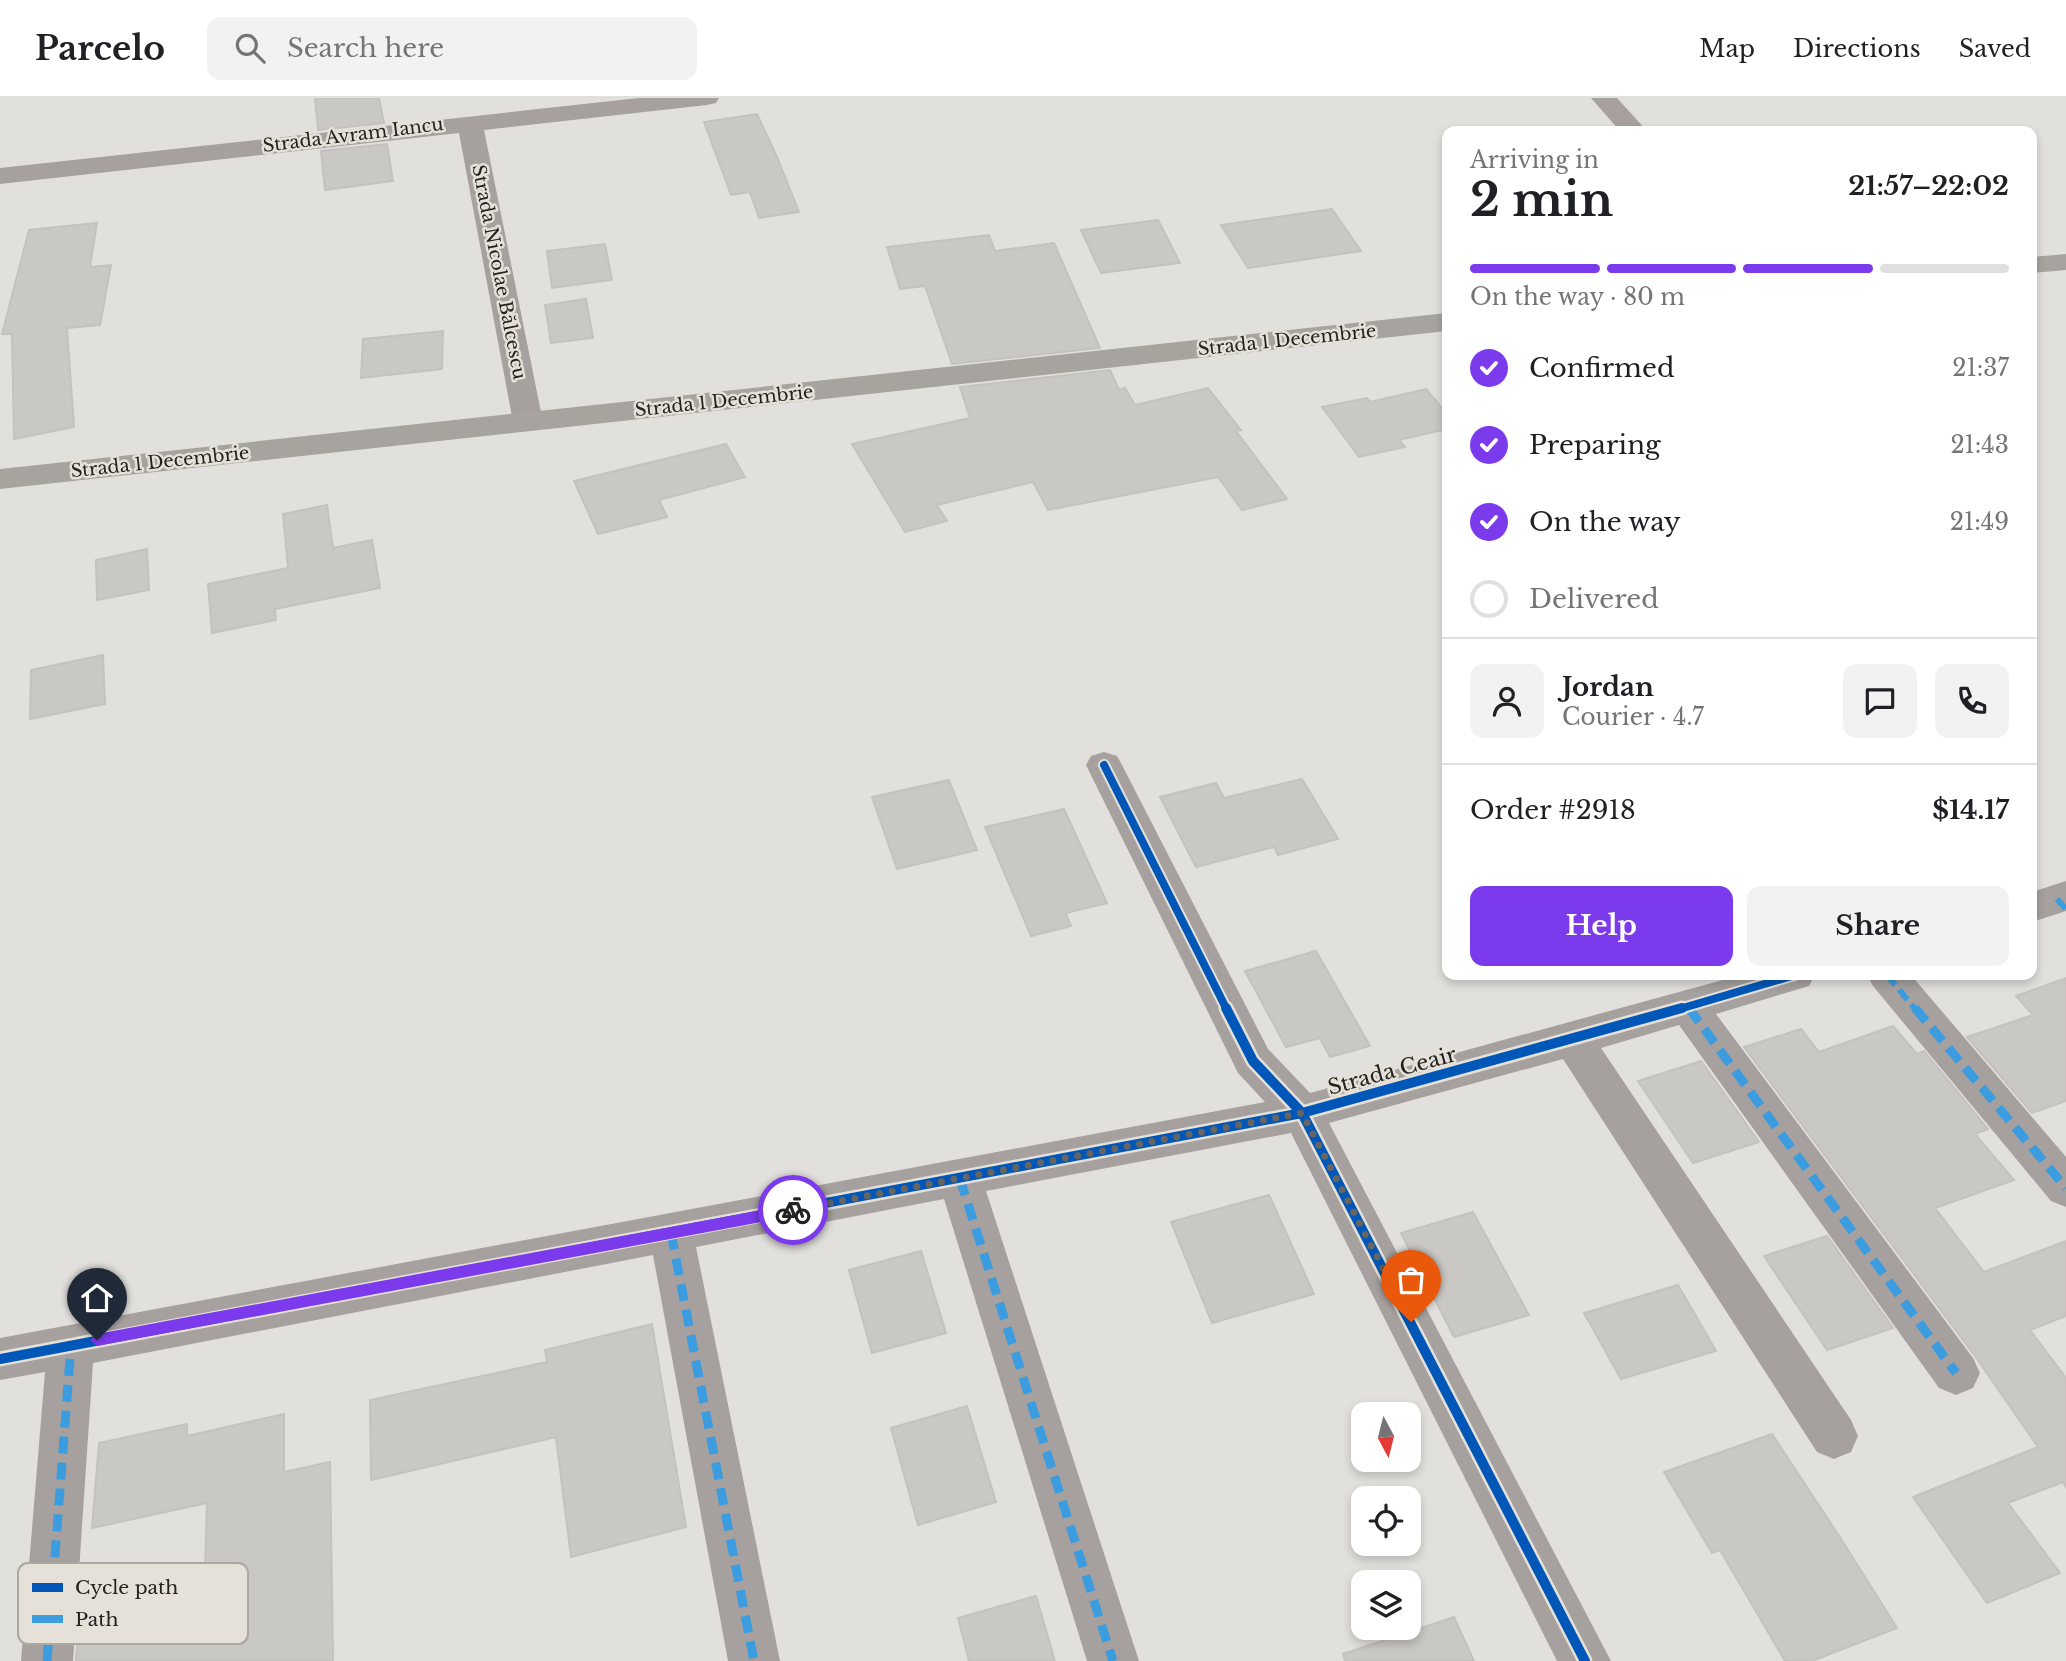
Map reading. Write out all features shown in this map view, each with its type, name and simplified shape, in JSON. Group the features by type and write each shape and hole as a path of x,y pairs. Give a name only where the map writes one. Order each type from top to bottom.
{"main road":[{"path":"2037,265 2066,262"},
{"name":"Strada 1 Decembrie","path":"0,480 1442,324"}],"street":[{"name":"Strada Avram Iancu","path":"0,176 435,116 470,122 707,98"},
{"path":"1603,98 1628,126"},
{"name":"Strada Nicolae Bălcescu","path":"470,122 528,422"},
{"path":"1104,765 1253,1061 1302,1113 1585,1661"},
{"name":"Strada Ceair","path":"0,1359 1302,1113 1573,1040 1777,980"},
{"path":"1891,980 2066,1188"},
{"path":"1688,1007 1956,1373"},
{"path":"1573,1040 1833,1436"},
{"path":"960,1179 1114,1661"},
{"path":"671,1233 754,1661"},
{"path":"54,1563 71,1345"}],"building":[{"path":"315,98 379,98 384,123 318,130"},
{"path":"757,114 799,212 759,218 750,192 731,195 704,122"},
{"path":"387,144 393,181 325,190 321,151"},
{"path":"1332,209 1361,251 1248,268 1221,225"},
{"path":"1158,220 1180,263 1101,273 1081,230"},
{"path":"97,223 90,267 111,265 100,325 67,328 74,427 14,439 12,334 2,334 29,230"},
{"path":"989,235 995,251 1054,243 1100,348 952,364 925,286 900,289 887,247"},
{"path":"605,244 612,280 552,288 547,251"},
{"path":"586,299 593,338 551,343 545,305"},
{"path":"443,331 442,369 361,378 363,339"},
{"path":"1110,370 1119,390 1125,388 1135,405 1208,388 1241,430 1236,431 1287,499 1242,510 1218,477 1048,510 1033,482 937,505 947,521 905,532 852,444 970,418 960,387"},
{"path":"1426,389 1442,408 1442,430 1399,440 1405,447 1359,457 1322,407 1367,398 1370,402"},
{"path":"726,444 745,477 659,500 667,517 598,534 574,481"},
{"path":"327,505 333,548 372,540 380,588 275,609 276,620 212,633 208,584 288,568 283,514"},
{"path":"147,549 149,590 97,600 96,560"},
{"path":"103,655 105,704 30,719 31,670"},
{"path":"1302,779 1338,839 1278,855 1274,847 1196,867 1160,797 1216,783 1224,798"},
{"path":"949,780 977,850 897,869 872,797"},
{"path":"1064,809 1107,903 1066,913 1071,926 1031,936 985,827"},
{"path":"1316,951 1370,1046 1330,1057 1320,1038 1286,1047 1245,971"},
{"path":"2066,978 2066,1101 2032,1113 1967,1037 2033,1015 2016,996"},
{"path":"1893,1026 1917,1054 1924,1051 1988,1129 1975,1134 2014,1180 1935,1208 1984,1272 2066,1241 2066,1316 2030,1330 2066,1378 2066,1487 2063,1482 2008,1503 2060,1573 1987,1603 1913,1497 2038,1447 1975,1356 1744,1047 1801,1029 1819,1052"},
{"path":"1701,1061 1759,1142 1693,1163 1638,1081"},
{"path":"1269,1195 1314,1294 1212,1323 1171,1222"},
{"path":"1473,1212 1529,1315 1454,1337 1401,1233"},
{"path":"1827,1236 1893,1328 1827,1350 1764,1256"},
{"path":"921,1251 946,1333 872,1353 849,1270"},
{"path":"1678,1285 1716,1351 1621,1379 1584,1313"},
{"path":"652,1324 686,1527 571,1557 556,1437 371,1480 370,1400 547,1362 545,1350"},
{"path":"967,1406 996,1502 918,1525 891,1428"},
{"path":"284,1414 284,1472 330,1462 333,1661 76,1661 77,1644 248,1644 248,1563 205,1563 207,1503 92,1528 99,1443 187,1424 187,1436"},
{"path":"1772,1434 1897,1628 1812,1661 1785,1661 1720,1550 1712,1553 1664,1472"},
{"path":"1036,1596 1055,1661 969,1661 958,1618"},
{"path":"1454,1617 1474,1661 1345,1661 1343,1654 1385,1640 1421,1640 1421,1628"}],"marked path":[{"path":"2057,899 2066,909"},
{"path":"1891,980 2066,1188"},
{"path":"1688,1007 1956,1373"},
{"path":"960,1179 1113,1661"},
{"path":"671,1233 754,1661"},
{"path":"54,1563 71,1345"},
{"path":"47,1661 48,1644"}],"cycle path":[{"path":"1104,765 1253,1061 1302,1113 1585,1661"},
{"path":"0,1359 1302,1113 1573,1040 1778,980"}],"way so far":[{"path":"793,1210 1302,1113 1411,1322"}],"route":[{"path":"97,1340 793,1210"}]}
